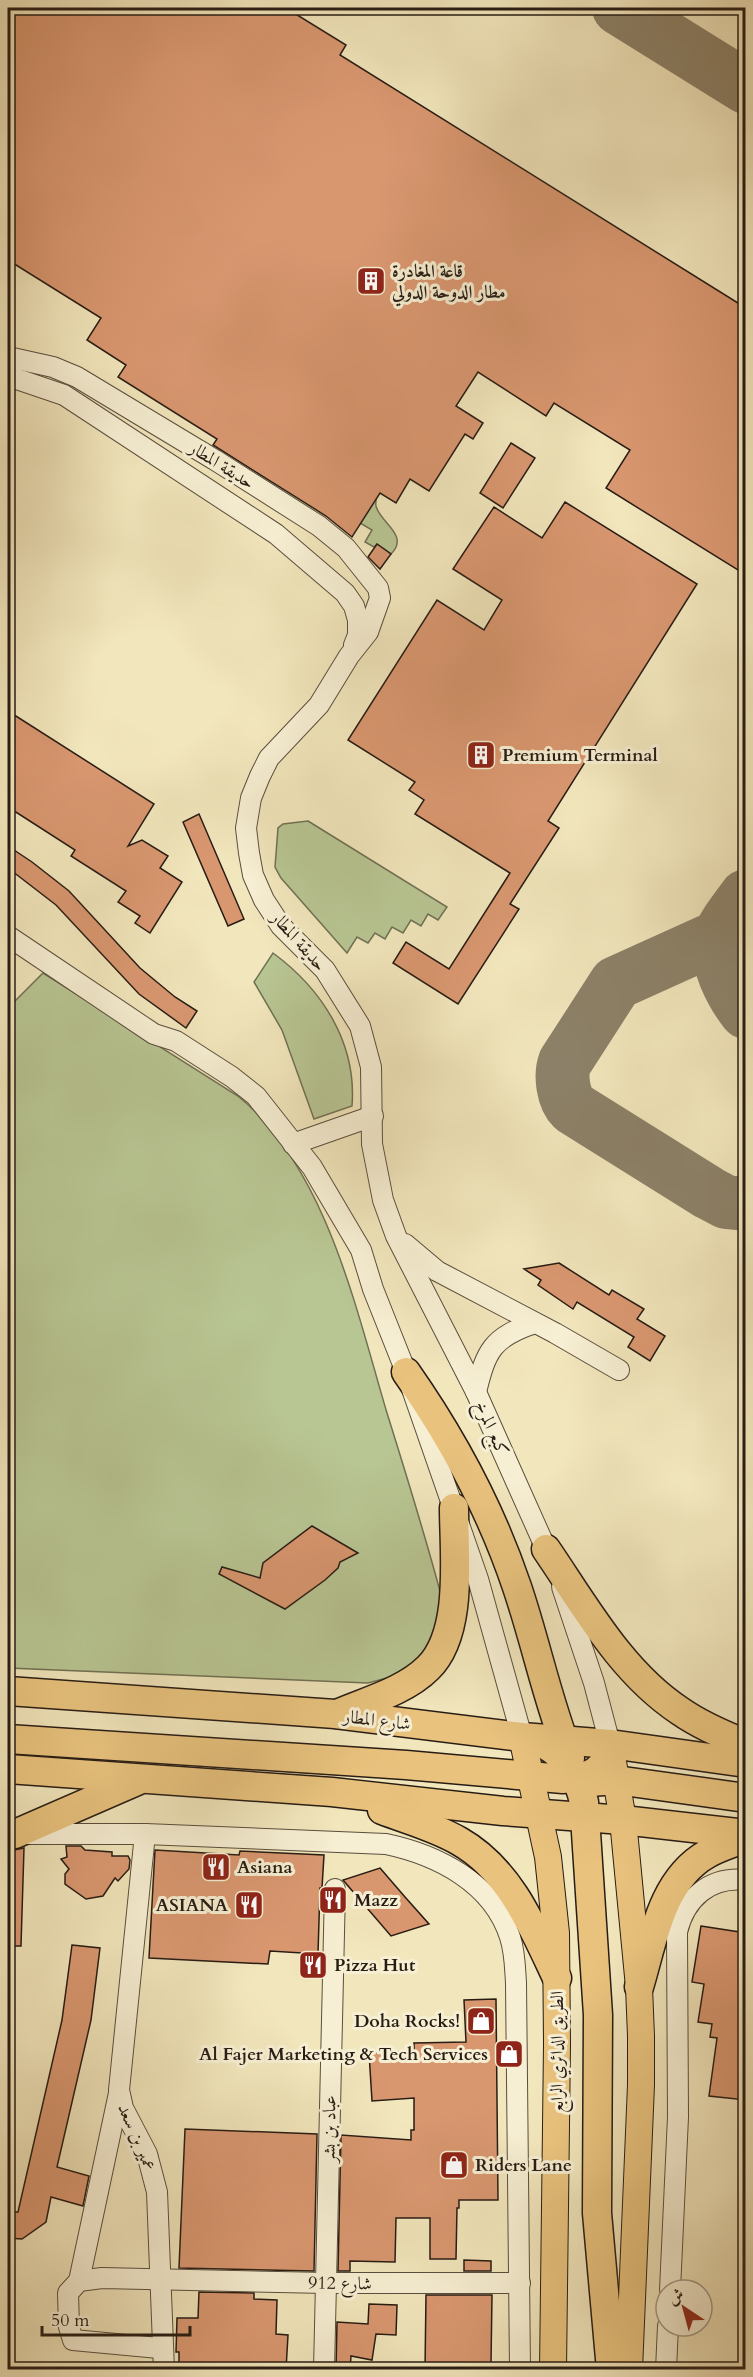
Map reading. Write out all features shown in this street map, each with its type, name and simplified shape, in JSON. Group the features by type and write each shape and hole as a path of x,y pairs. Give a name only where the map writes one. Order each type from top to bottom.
{"highway":[{"path":"406,1372 451,1440 495,1529 517,1586 564,1742 579,1780 586,1818 598,2014 597,2213 602,2291 611,2370"},
{"path":"335,1714 405,1684 427,1669 439,1653 452,1616 454,1508"},
{"path":"546,1549 613,1645 639,1677 679,1711 746,1744"},
{"name":"شارع المطار","path":"8,1691 335,1714 564,1742 610,1744 746,1763"},
{"path":"522,1737 553,1749 566,1760 601,1811 623,1820"},
{"path":"8,1739 406,1765 579,1780 616,1780 746,1798"},
{"path":"541,1815 544,1803 552,1794 599,1769 606,1760 610,1744"},
{"path":"8,1769 332,1792 541,1815 623,1820 746,1836"},
{"path":"11,1834 142,1779"},
{"path":"332,1792 437,1830 460,1841 482,1857 507,1883 517,1899 557,1978"},
{"path":"639,1987 662,1909 677,1881 690,1866 707,1854 746,1836"}],"main road":[{"name":"الطريق الدائري الرابع","path":"522,1737 541,1815 553,1894 557,1978 553,2370"},
{"path":"610,1744 623,1820 639,1987 641,2085 629,2370"}],"street":[{"name":"حديقة المطار","path":"8,357 53,367 77,377 282,502 320,526 346,548 378,588 380,598 368,632 349,656 319,705 270,758 251,798 246,828 253,875 264,900 281,926 326,970 360,1026 371,1068 373,1116"},
{"path":"8,376 63,395 257,521 290,545 345,593 354,606 358,621 358,635 349,656"},
{"path":"8,936 154,1034 176,1041 232,1077 256,1096 325,1186 361,1250 373,1289 406,1372 478,1579 522,1737"},
{"path":"293,1144 373,1116"},
{"name":"كبع المرخ","path":"373,1116 372,1144 377,1178 396,1236 476,1392 546,1549 583,1649 610,1744"},
{"path":"396,1236 437,1270 619,1370"},
{"path":"476,1392 484,1363 493,1346 508,1333 535,1323"},
{"path":"11,1834 145,1834 386,1844 412,1849 438,1859 470,1881 504,1922 512,1942 514,1960 520,2370"},
{"name":"عمير بن سعد","path":"145,1834 119,2090 123,2108 140,2136 157,2192 164,2370"},
{"path":"670,2278 678,2117 677,1932 687,1905 701,1891 720,1881 743,1880"},
{"name":"عباد بن بشر","path":"324,2370 335,1889"},
{"path":"119,2090 79,2281 68,2293 69,2327 73,2340 159,2348"},
{"name":"شارع 912","path":"79,2281 102,2278 160,2278 326,2283 520,2283"},
{"path":"666,2370 667,2338"}],"green space":[{"path":"378,491 376,506 396,535 396,547 391,554 377,544 374,547 365,542 372,530 360,523"},
{"path":"308,821 447,907 438,920 428,914 421,926 411,920 403,933 392,927 385,939 375,933 368,943 357,937 347,953 281,878 275,867 278,828 283,824"},
{"path":"273,953 307,983 333,1019 349,1061 352,1106 314,1119 282,1030 254,982"},
{"path":"43,973 238,1096 268,1126 294,1161 316,1201 334,1242 363,1330 446,1614 425,1657 398,1675 368,1683 8,1668 8,1008"}],"building":[{"name":"قاعة المغادرة مطار الدوحة الدولي","path":"8,8 286,8 346,45 340,55 746,308 746,575 606,488 630,450 554,403 546,416 478,372 456,406 483,423 473,439 465,434 429,491 410,479 396,503 380,493 352,537 326,516 213,445 217,439 118,377 126,365 87,340 101,318 8,260"},
{"path":"511,443 535,458 503,508 480,493"},
{"name":"Premium Terminal","path":"565,502 697,584 548,821 559,828 510,904 519,909 458,1004 393,963 406,942 449,969 510,873 415,814 424,800 409,790 415,782 348,740 437,600 484,630 502,600 453,569 494,507 542,538"},
{"path":"377,544 391,554 380,569 368,557"},
{"path":"8,711 154,804 128,846 142,840 168,856 160,868 182,882 150,933 135,923 140,916 118,902 126,891 71,856 75,850 8,807"},
{"path":"199,814 244,919 228,926 183,822"},
{"path":"8,846 69,891 140,968 175,997 197,1011 186,1028 139,994 56,905 8,868"},
{"path":"559,1263 609,1295 612,1290 644,1309 637,1319 665,1336 650,1361 628,1347 634,1337 577,1302 573,1309 538,1285 541,1280 524,1269"},
{"path":"312,1526 358,1553 340,1562 338,1568 325,1580 285,1609 219,1574 222,1567 260,1578 263,1563"},
{"path":"66,1846 81,1846 85,1850 112,1852 112,1856 128,1856 129,1869 118,1881 115,1878 103,1896 86,1899 65,1884 65,1874 69,1869 61,1859 67,1857"},
{"path":"8,1848 14,1850 24,1848 21,1946 8,1946"},
{"path":"155,1850 239,1855 240,1851 324,1855 322,1888 320,1888 318,1954 270,1951 268,1964 149,1958"},
{"path":"380,1868 429,1924 391,1936 343,1880"},
{"path":"701,1926 746,1933 746,2100 709,2096 717,2038 710,2037 712,2024 698,2022 704,1984 692,1982"},
{"path":"72,1945 100,1948 91,2020 57,2167 89,2176 83,2206 51,2197 46,2222 22,2239 8,2238 8,2212 18,2212 62,2020"},
{"path":"496,1999 498,2200 459,2200 456,2259 430,2259 430,2218 396,2218 395,2262 350,2261 350,2271 338,2271 341,2135 411,2140 411,2130 414,2130 414,2098 372,2101 369,2053 414,2050 414,2043 466,2042 464,2000"},
{"path":"185,2129 317,2134 314,2271 179,2268"},
{"path":"464,2260 491,2261 491,2271 464,2271"},
{"path":"199,2292 254,2293 254,2299 277,2300 276,2334 288,2335 286,2370 179,2370 179,2352 176,2352 177,2318 198,2318"},
{"path":"426,2295 492,2295 491,2364 473,2364 473,2370 425,2370"},
{"path":"369,2304 397,2305 396,2335 376,2334 372,2360 351,2356 350,2370 336,2370 337,2322 368,2324"}],"taxiway":[{"path":"619,8 746,87"},
{"path":"746,896 724,927 719,946 726,977 746,1012"},
{"path":"720,936 616,983 565,1062 563,1080 567,1098 573,1108 709,1193 726,1202 746,1204"}],"place":[{"name":"قاعة المغادرة مطار الدوحة الدولي","path":"371,281"},
{"name":"Premium Terminal","path":"481,755"},
{"name":"Asiana","path":"216,1867"},
{"name":"Mazz","path":"333,1900"},
{"name":"ASIANA","path":"249,1905"},
{"name":"Pizza Hut","path":"313,1965"},
{"name":"Doha Rocks!","path":"481,2021"},
{"name":"Al Fajer Marketing & Tech Services","path":"509,2054"},
{"name":"Riders Lane","path":"454,2165"}]}
